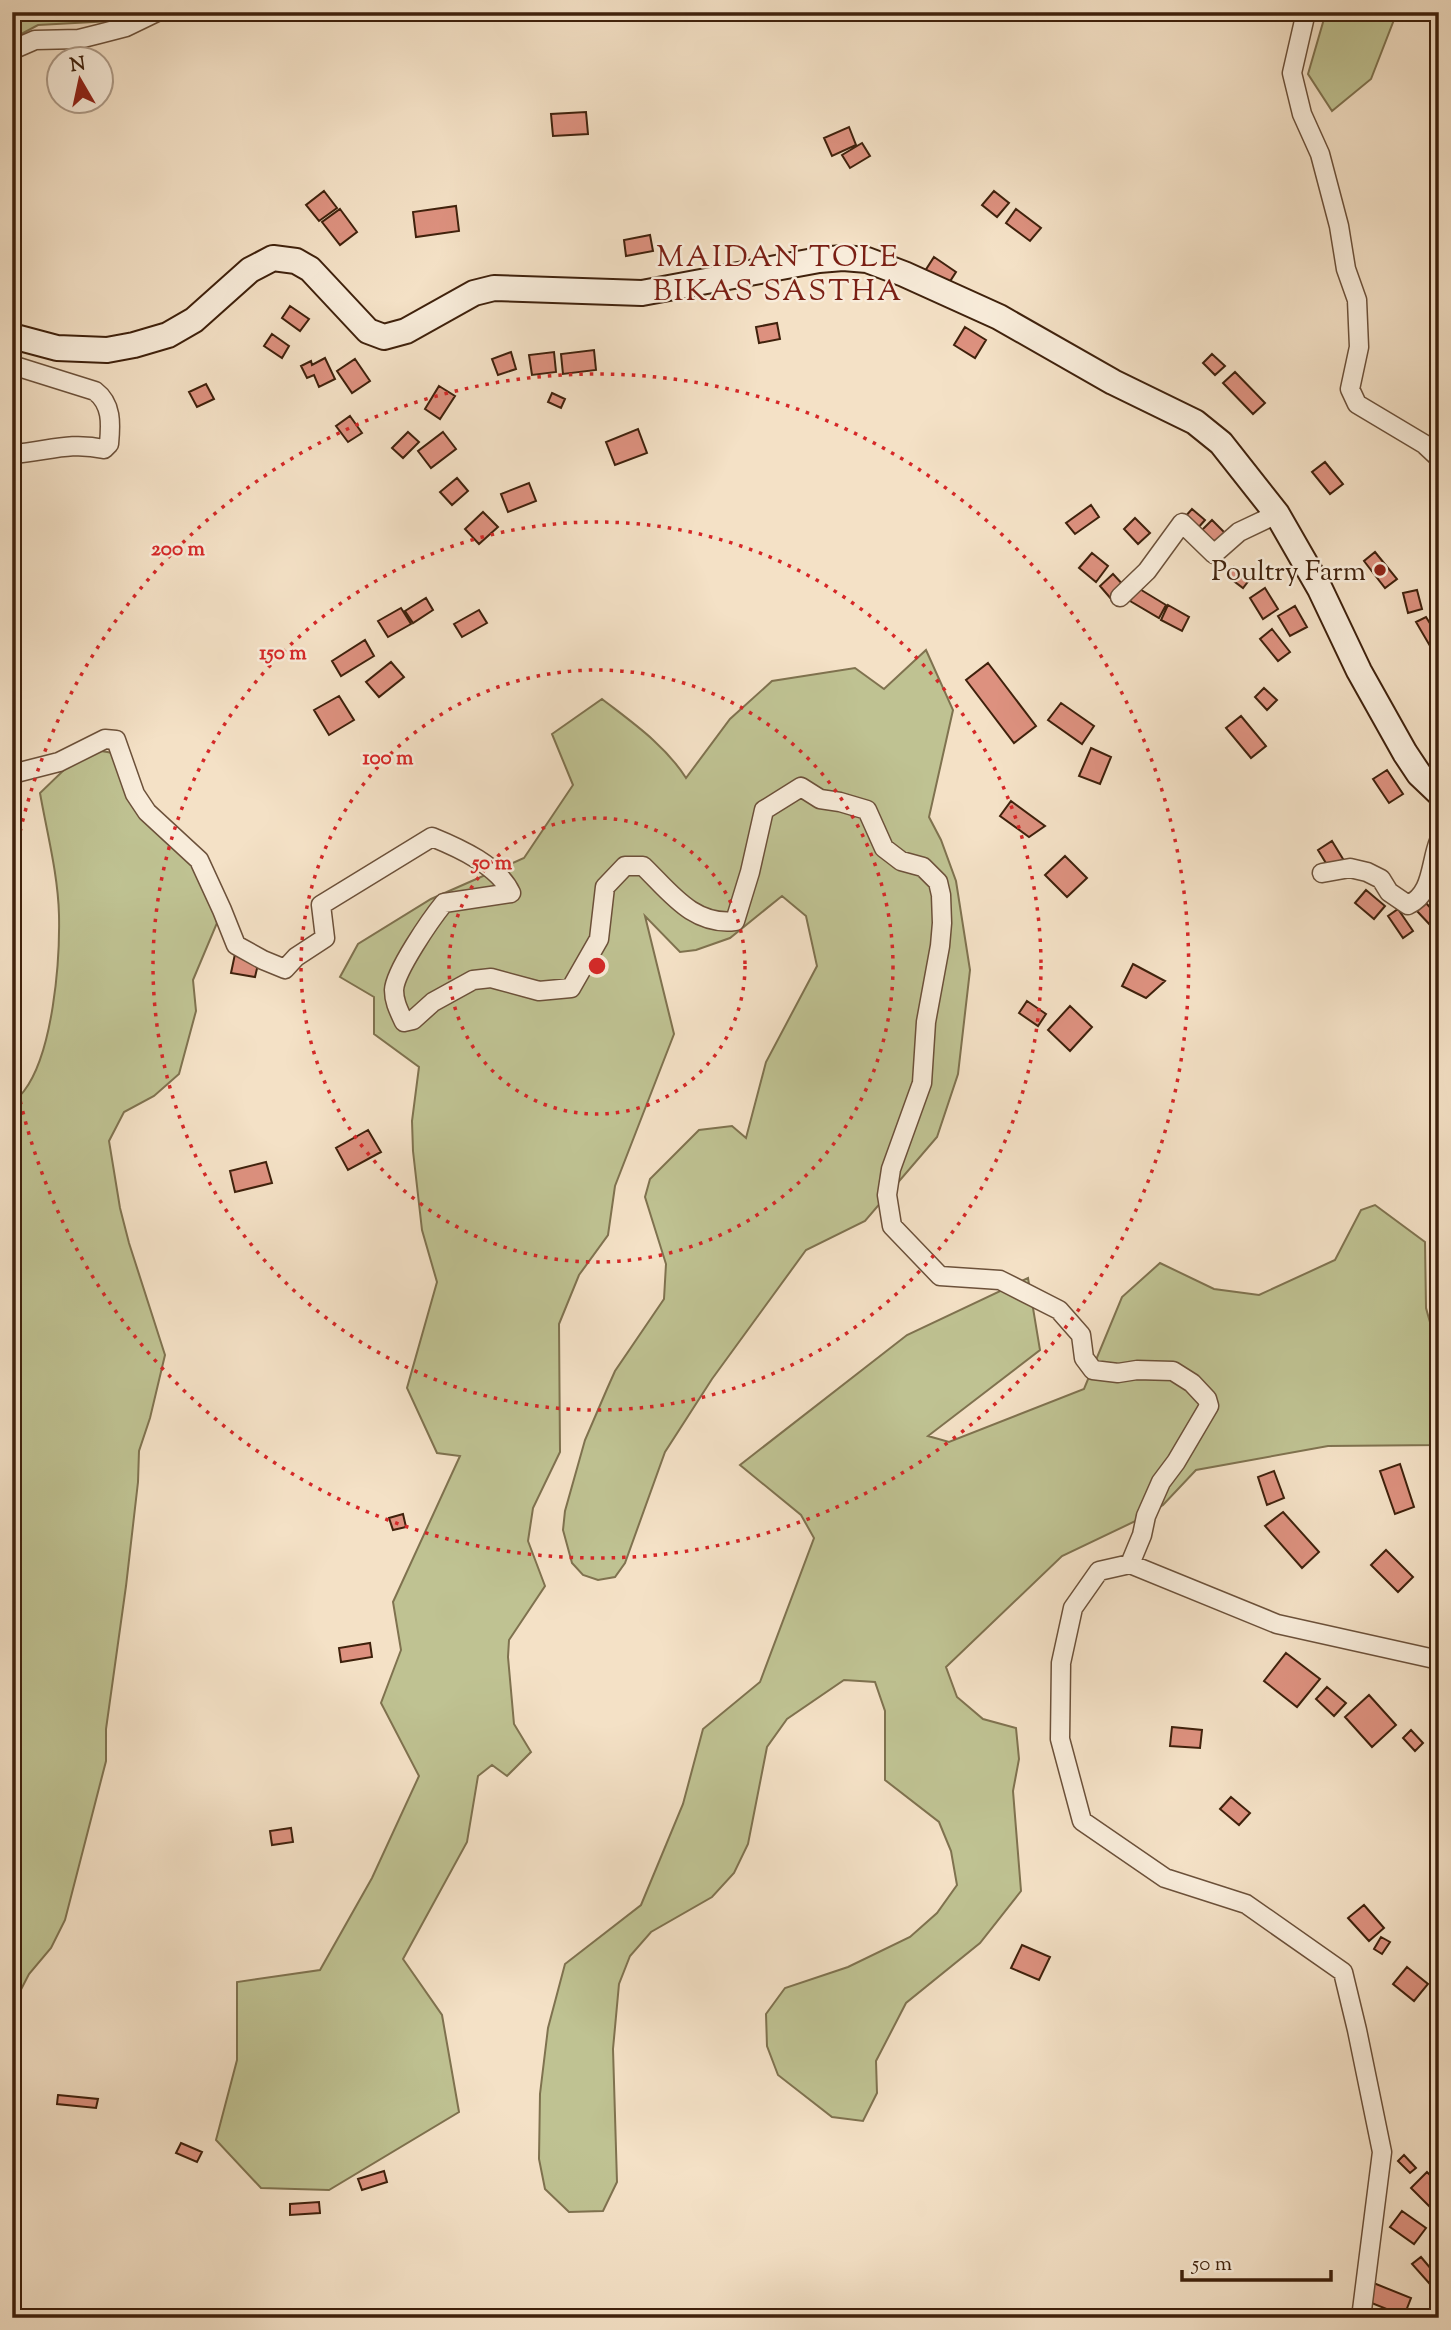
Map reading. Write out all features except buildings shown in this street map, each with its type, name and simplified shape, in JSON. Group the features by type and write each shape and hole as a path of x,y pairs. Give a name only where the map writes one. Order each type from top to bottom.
{"main road":[{"path":"12,337 57,348 107,350 168,335 194,320 250,270 273,258 296,261 310,269 368,331 384,337 406,331 474,293 494,288 642,293 819,260 867,260 999,317 1113,382 1195,422 1221,443 1277,514 1320,589 1359,671 1405,753 1419,774 1439,793"}],"street":[{"path":"12,50 35,40 79,39 113,31 158,12"},
{"path":"1306,12 1292,73 1303,114 1321,154 1339,226 1346,269 1357,300 1359,347 1350,389 1357,404 1424,444 1439,458"},
{"path":"12,365 94,390 104,398 111,428 109,444 103,449 88,445 64,445 12,454"},
{"path":"1120,597 1147,571 1182,523 1214,554 1239,533 1277,514"},
{"path":"12,774 59,762 105,739 116,740 135,794 147,812 199,860 236,945 285,969 296,957 325,938 321,905 432,836 487,866 506,883 511,893 444,903 398,973 394,987 395,1002 404,1022 413,1020 433,1002 473,980 491,978 539,991 571,988 599,939 605,887 625,866 643,866 689,911 709,919 735,921 750,872 764,810 802,787 820,799 867,810 884,848 901,861 923,867 938,882 942,909 940,946 926,1022 922,1083 891,1169 887,1195 892,1226 940,1276 1000,1280 1059,1310 1081,1335 1084,1358 1093,1370 1118,1373 1137,1370 1173,1371 1192,1383 1207,1399 1209,1406 1161,1482 1130,1564"},
{"path":"1322,873 1350,867 1367,872 1381,879 1389,892 1412,905 1427,885 1439,841"},
{"path":"1360,2318 1382,2152 1343,1972 1246,1904 1166,1878 1082,1821 1060,1739 1061,1663 1073,1608 1099,1570 1130,1564 1277,1624 1439,1660"}],"green space":[{"path":"12,12 140,12 130,20 38,25 12,39"},
{"path":"1326,12 1397,12 1371,79 1332,111 1308,74"},
{"path":"926,650 953,710 929,817 941,840 956,881 970,970 958,1074 937,1137 865,1221 806,1250 712,1379 665,1452 625,1563 615,1577 598,1580 583,1575 572,1563 563,1530 565,1511 585,1440 615,1371 664,1299 666,1264 645,1197 650,1179 699,1130 732,1126 746,1138 766,1062 817,966 806,916 782,896 730,938 696,950 680,952 645,916 674,1034 615,1186 608,1235 579,1275 559,1324 560,1452 533,1508 528,1541 545,1586 509,1640 514,1724 531,1752 507,1776 492,1765 478,1776 467,1842 403,1959 442,2015 459,2112 329,2190 261,2188 216,2140 237,2060 237,1982 320,1970 372,1878 419,1776 381,1703 401,1650 393,1602 460,1456 437,1453 407,1388 437,1282 422,1230 413,1151 412,1121 419,1067 374,1034 374,997 340,977 358,944 431,899 524,858 573,785 552,734 602,699 658,745 686,778 730,719 772,681 855,668 884,689"},
{"path":"95,750 113,753 193,861 211,897 217,923 193,980 196,1011 179,1074 154,1096 124,1112 109,1141 129,1243 165,1355 139,1451 126,1586 106,1729 106,1761 65,1920 51,1948 29,1974 12,2007 12,1102 24,1091 42,1054 56,981 58,900 40,793 68,766"},
{"path":"1375,1205 1425,1242 1426,1308 1435,1340 1439,1343 1439,1445 1328,1446 1196,1470 1163,1505 1146,1516 1062,1556 946,1667 957,1697 983,1719 1016,1728 1019,1759 1013,1791 1021,1891 980,1943 906,2003 876,2061 877,2093 863,2121 832,2117 778,2075 767,2046 766,2014 785,1988 848,1967 910,1937 937,1913 957,1885 951,1851 939,1822 885,1780 885,1711 875,1682 844,1680 787,1719 767,1747 748,1844 734,1873 712,1897 651,1932 630,1956 619,1984 613,2049 617,2182 603,2211 569,2212 545,2189 539,2159 540,2094 548,2028 565,1964 641,1905 683,1804 703,1729 760,1682 814,1538 801,1515 740,1465 907,1335 1028,1278 1040,1350 928,1436 949,1442 1084,1389 1122,1297 1160,1263 1214,1289 1259,1295 1335,1260 1361,1210"}],"place":[{"name":"Poultry Farm","path":"1380,570"}],"district":[{"name":"MAIDAN TOLE BIKAS SASTHA","path":"778,273"}]}
